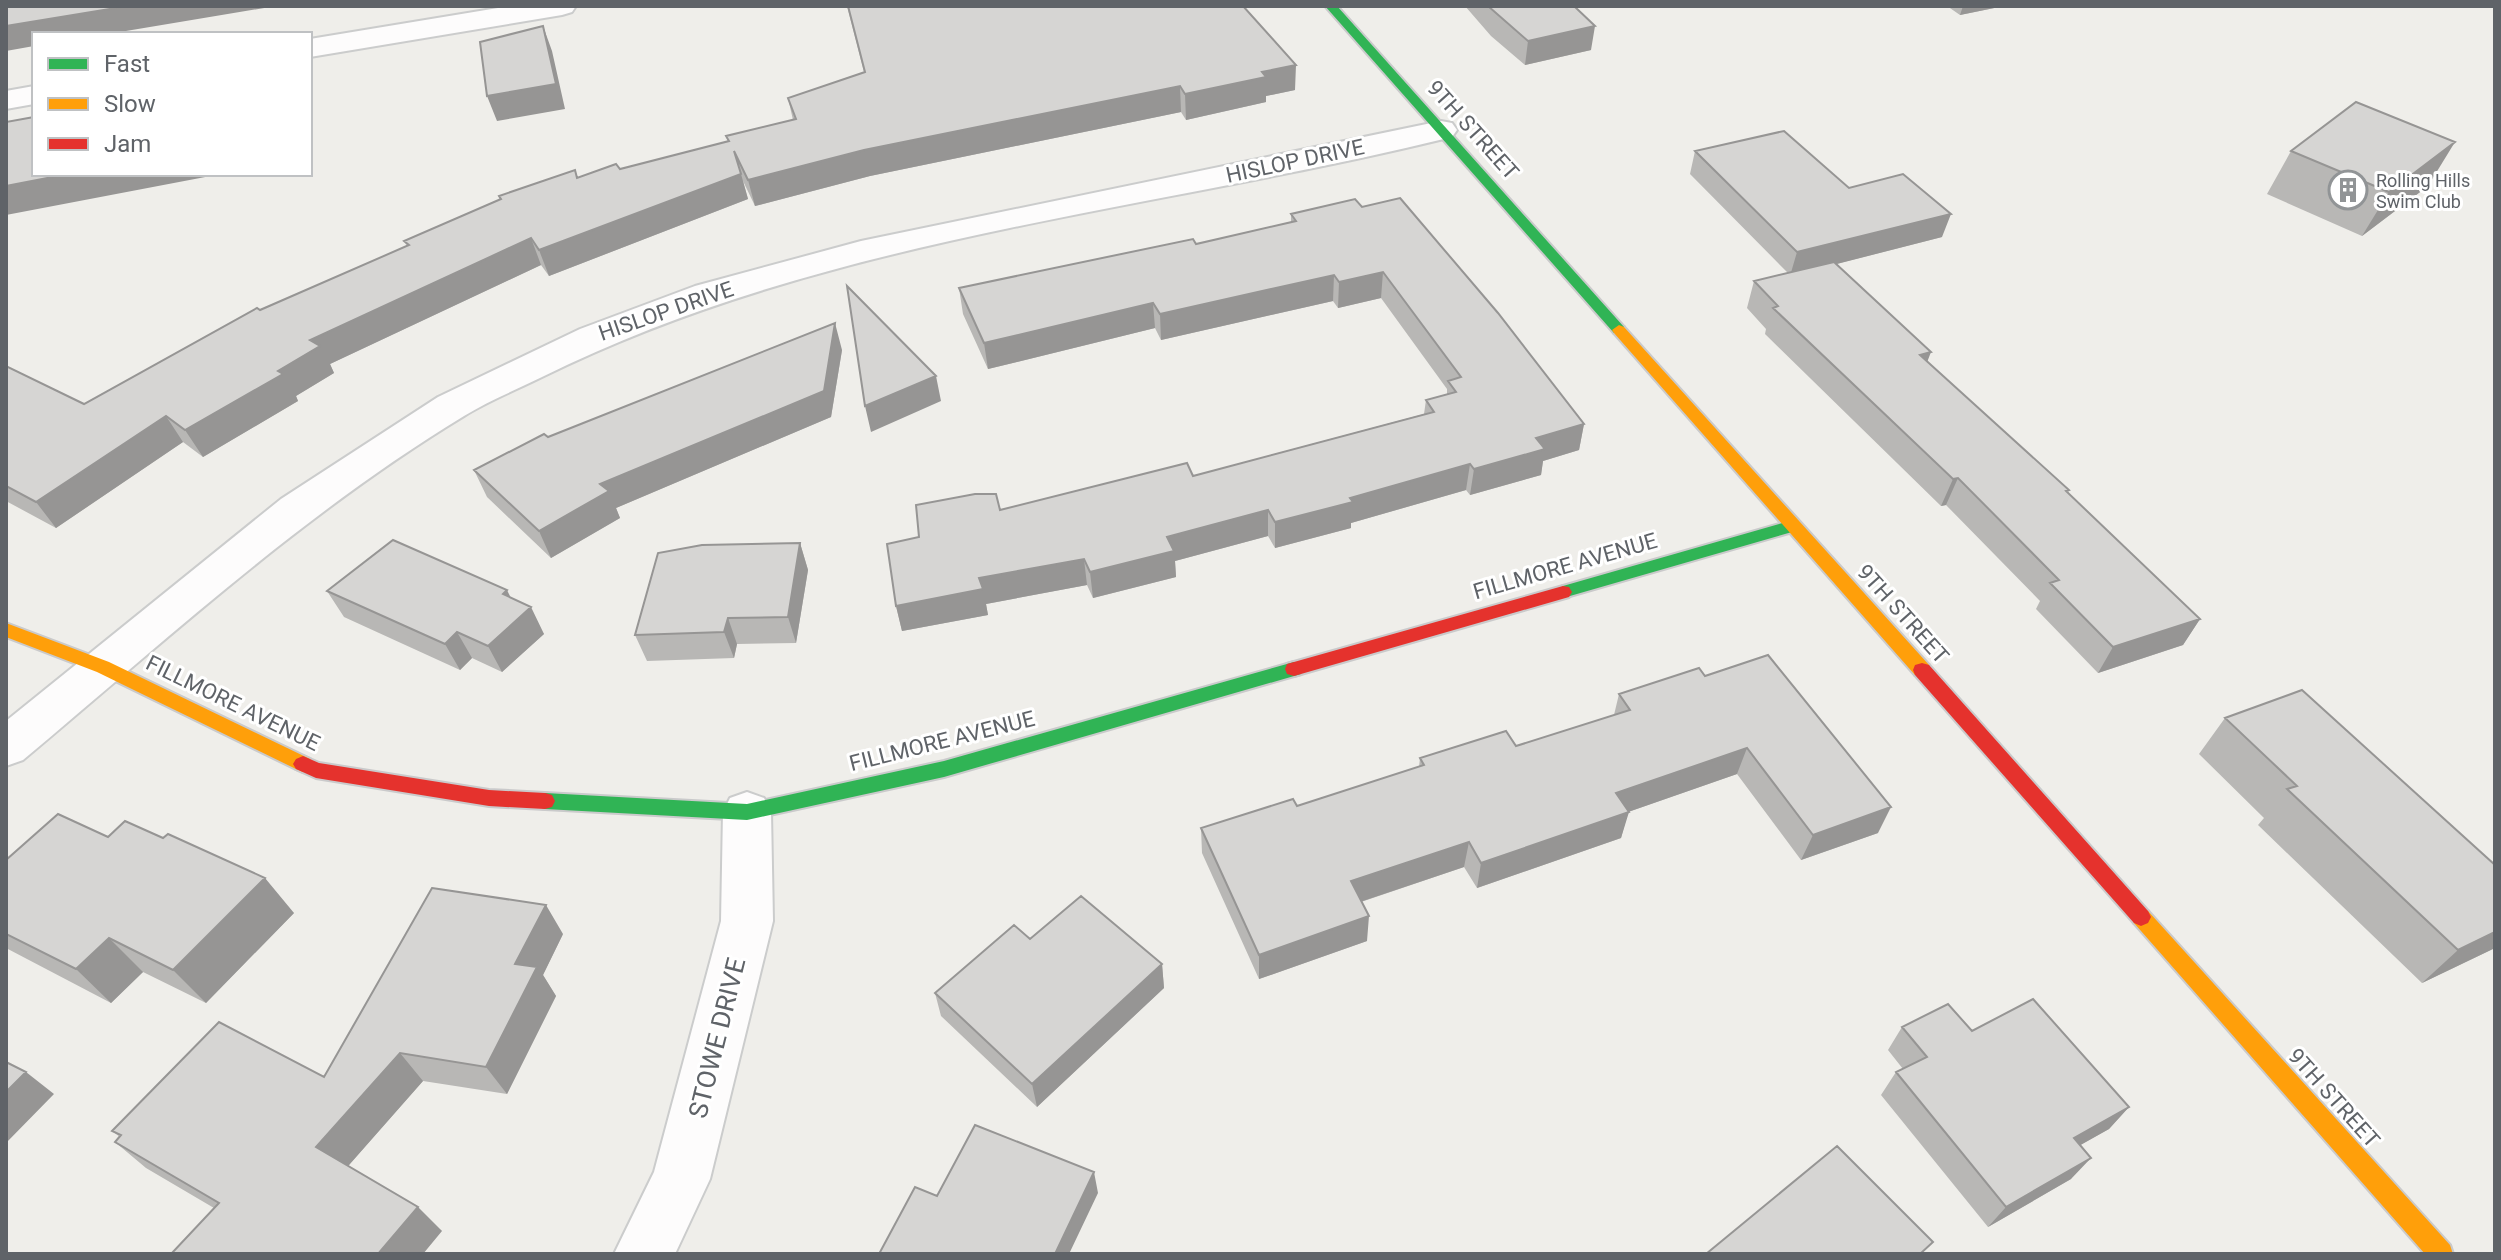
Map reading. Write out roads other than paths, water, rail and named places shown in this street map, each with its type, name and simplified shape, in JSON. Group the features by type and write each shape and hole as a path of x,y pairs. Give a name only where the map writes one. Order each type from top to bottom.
{"street":[{"path":"312,48 562,6"},
{"name":"9TH STREET","path":"1331,6 2441,1254"},
{"path":"6,100 32,95"},
{"name":"HISLOP DRIVE","path":"6,747 296,509 452,406 593,337 708,294 861,251 1441,130"},
{"name":"FILLMORE AVENUE","path":"6,630 103,667 316,770 489,798 747,812 944,769 1793,526"},
{"name":"STOWE DRIVE","path":"644,1254 681,1179 747,921 747,812"}],"place":[{"name":"Rolling Hills Swim Club","path":"2348,190"}]}
